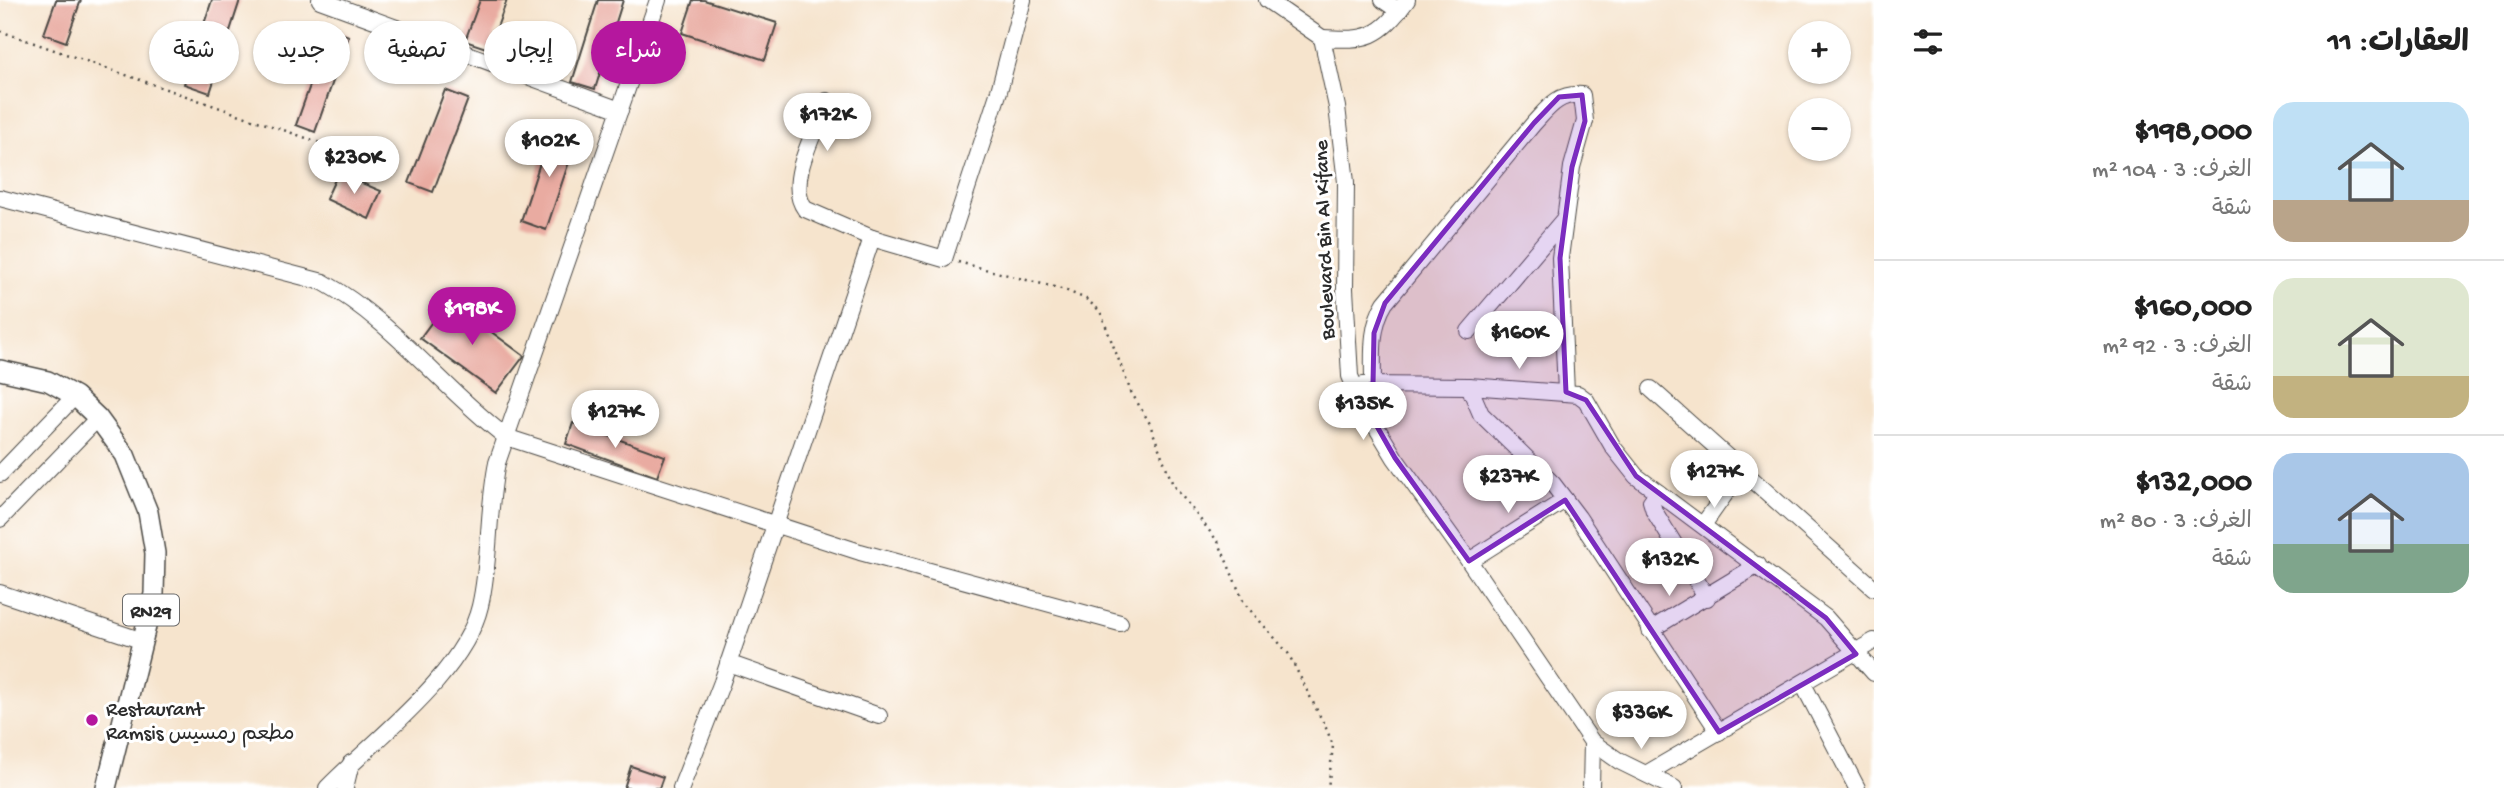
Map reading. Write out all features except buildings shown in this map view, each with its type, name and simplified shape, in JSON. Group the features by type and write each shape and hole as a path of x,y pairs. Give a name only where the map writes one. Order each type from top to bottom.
{"main road":[{"name":"RN29","path":"0,370 48,381 75,396 98,418 112,435 136,478 148,512 155,553 154,594 106,788"}],"street":[{"path":"320,0 620,110"},
{"path":"327,788 416,702 463,649 480,609 486,574 490,497 506,437 658,0"},
{"path":"827,101 796,182 799,199 805,209 872,237 944,259 999,91 1023,0"},
{"path":"1267,0 1322,38 1360,40 1379,33 1403,5 1383,0"},
{"name":"Boulevard Bin Al Kifane","path":"1322,38 1337,107 1344,160 1348,361 1354,386 1395,458 1592,742"},
{"path":"1373,383 1374,333 1377,315 1385,303 1534,123 1559,97 1582,95 1585,121 1572,167 1560,257 1566,391"},
{"path":"0,198 323,282 348,296 392,333 482,418 506,437 860,552 1120,623"},
{"path":"1469,331 1565,218"},
{"path":"681,788 728,663 872,237"},
{"path":"1354,386 1373,383 1469,386 1566,391 1578,394 1586,400 1613,447 1636,476 1826,618 1874,673"},
{"path":"1469,386 1481,414 1565,500 1719,732"},
{"path":"1651,389 1874,588"},
{"path":"0,474 75,396"},
{"path":"0,519 98,418"},
{"path":"1703,525 1742,470"},
{"path":"1659,493 1651,501 1654,511 1707,598"},
{"path":"1469,561 1565,500"},
{"path":"1650,630 1758,565"},
{"path":"0,593 143,642"},
{"path":"1646,774 1874,642"},
{"path":"728,663 879,716"},
{"path":"1803,684 1857,788"},
{"path":"1592,742 1619,761 1674,788"},
{"path":"1591,788 1592,742"},
{"path":"345,788 351,763"}],"path":[{"path":"0,31 395,169"},
{"path":"944,259 1065,290 1086,299 1100,311 1131,392 1149,422 1173,485 1219,543 1244,603 1288,653 1327,730 1333,746 1328,788"}],"highlighted area":[{"path":"1582,95 1585,121 1572,167 1560,258 1566,392 1586,400 1636,476 1826,618 1856,654 1719,732 1565,500 1469,561 1395,458 1354,386 1373,384 1374,333 1385,303 1534,123 1559,97"}],"place":[{"name":"Restaurant Ramsis مطعم رمسيس","path":"92,720"}]}
